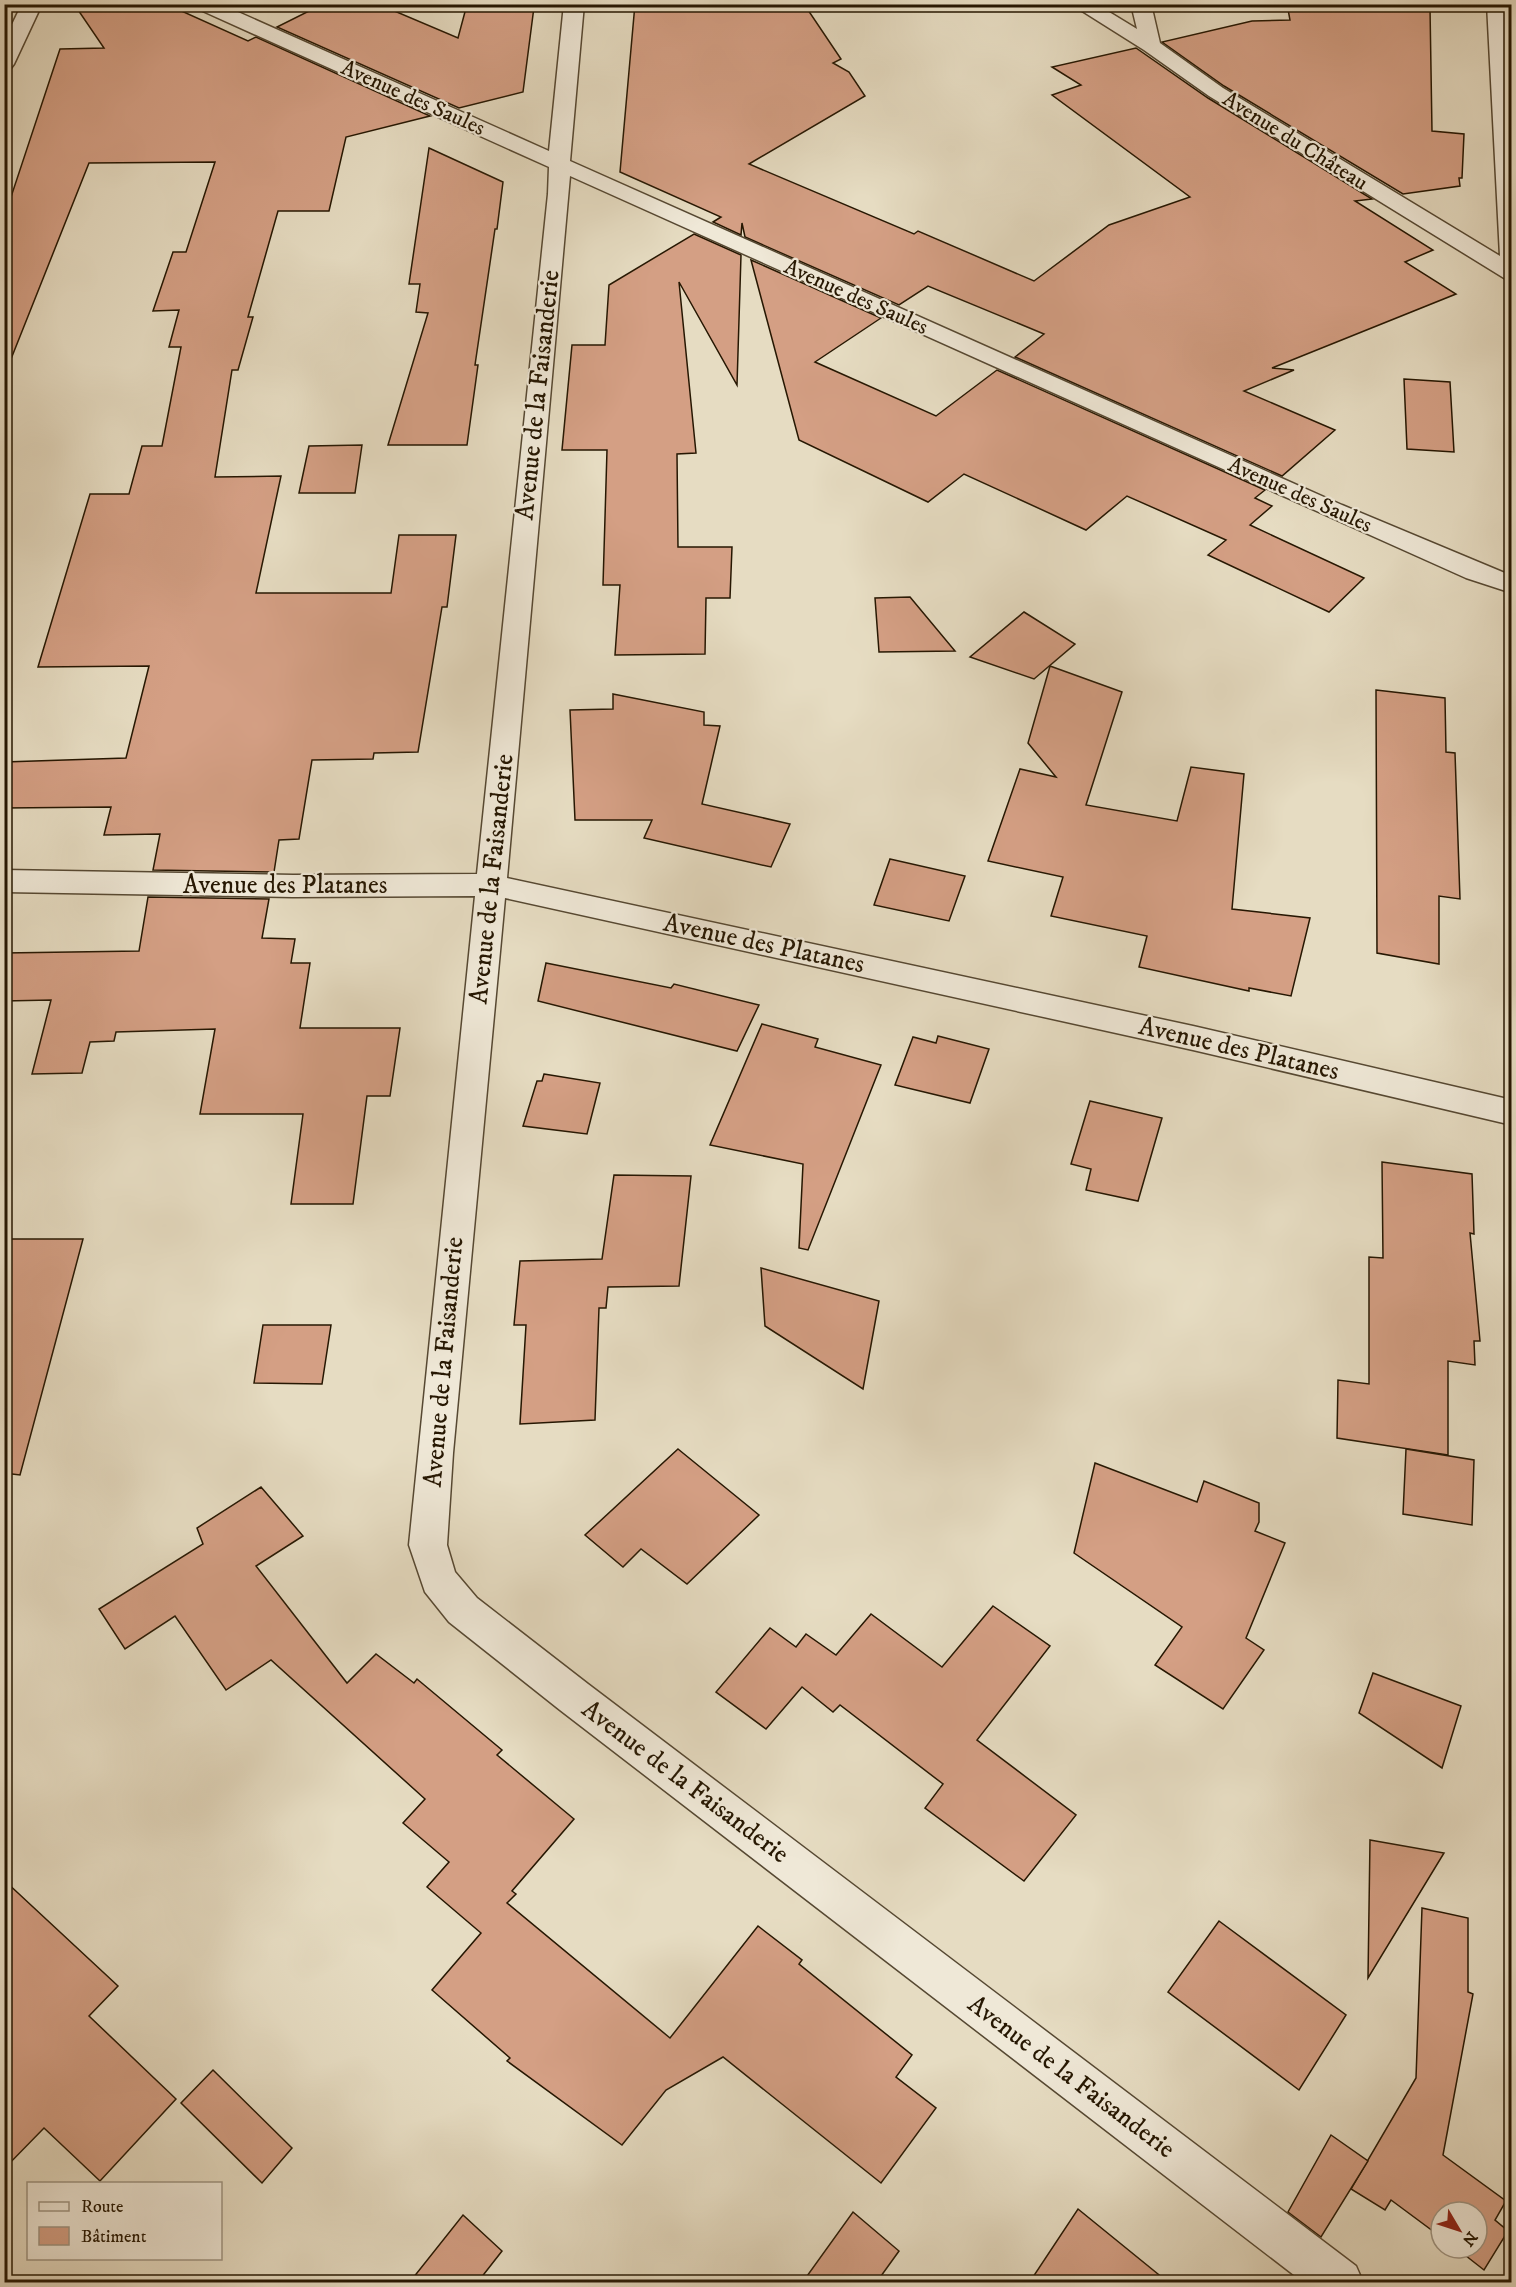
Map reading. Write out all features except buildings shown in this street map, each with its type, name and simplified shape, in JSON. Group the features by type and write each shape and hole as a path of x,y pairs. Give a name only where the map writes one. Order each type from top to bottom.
{"street":[{"path":"4,64 32,4"},
{"name":"Avenue des Saules","path":"203,4 1333,510 1475,572 1512,585"},
{"name":"Avenue de la Faisanderie","path":"574,4 560,140 561,166 433,1476 428,1545 438,1580 463,1610 574,1697 1340,2283"},
{"name":"Avenue du Château","path":"1081,4 1151,46 1216,92 1512,273"},
{"path":"1141,4 1151,46"},
{"path":"1497,4 1512,273"},
{"name":"Avenue des Platanes","path":"4,881 293,886 492,885 1193,1038 1512,1113"}]}
